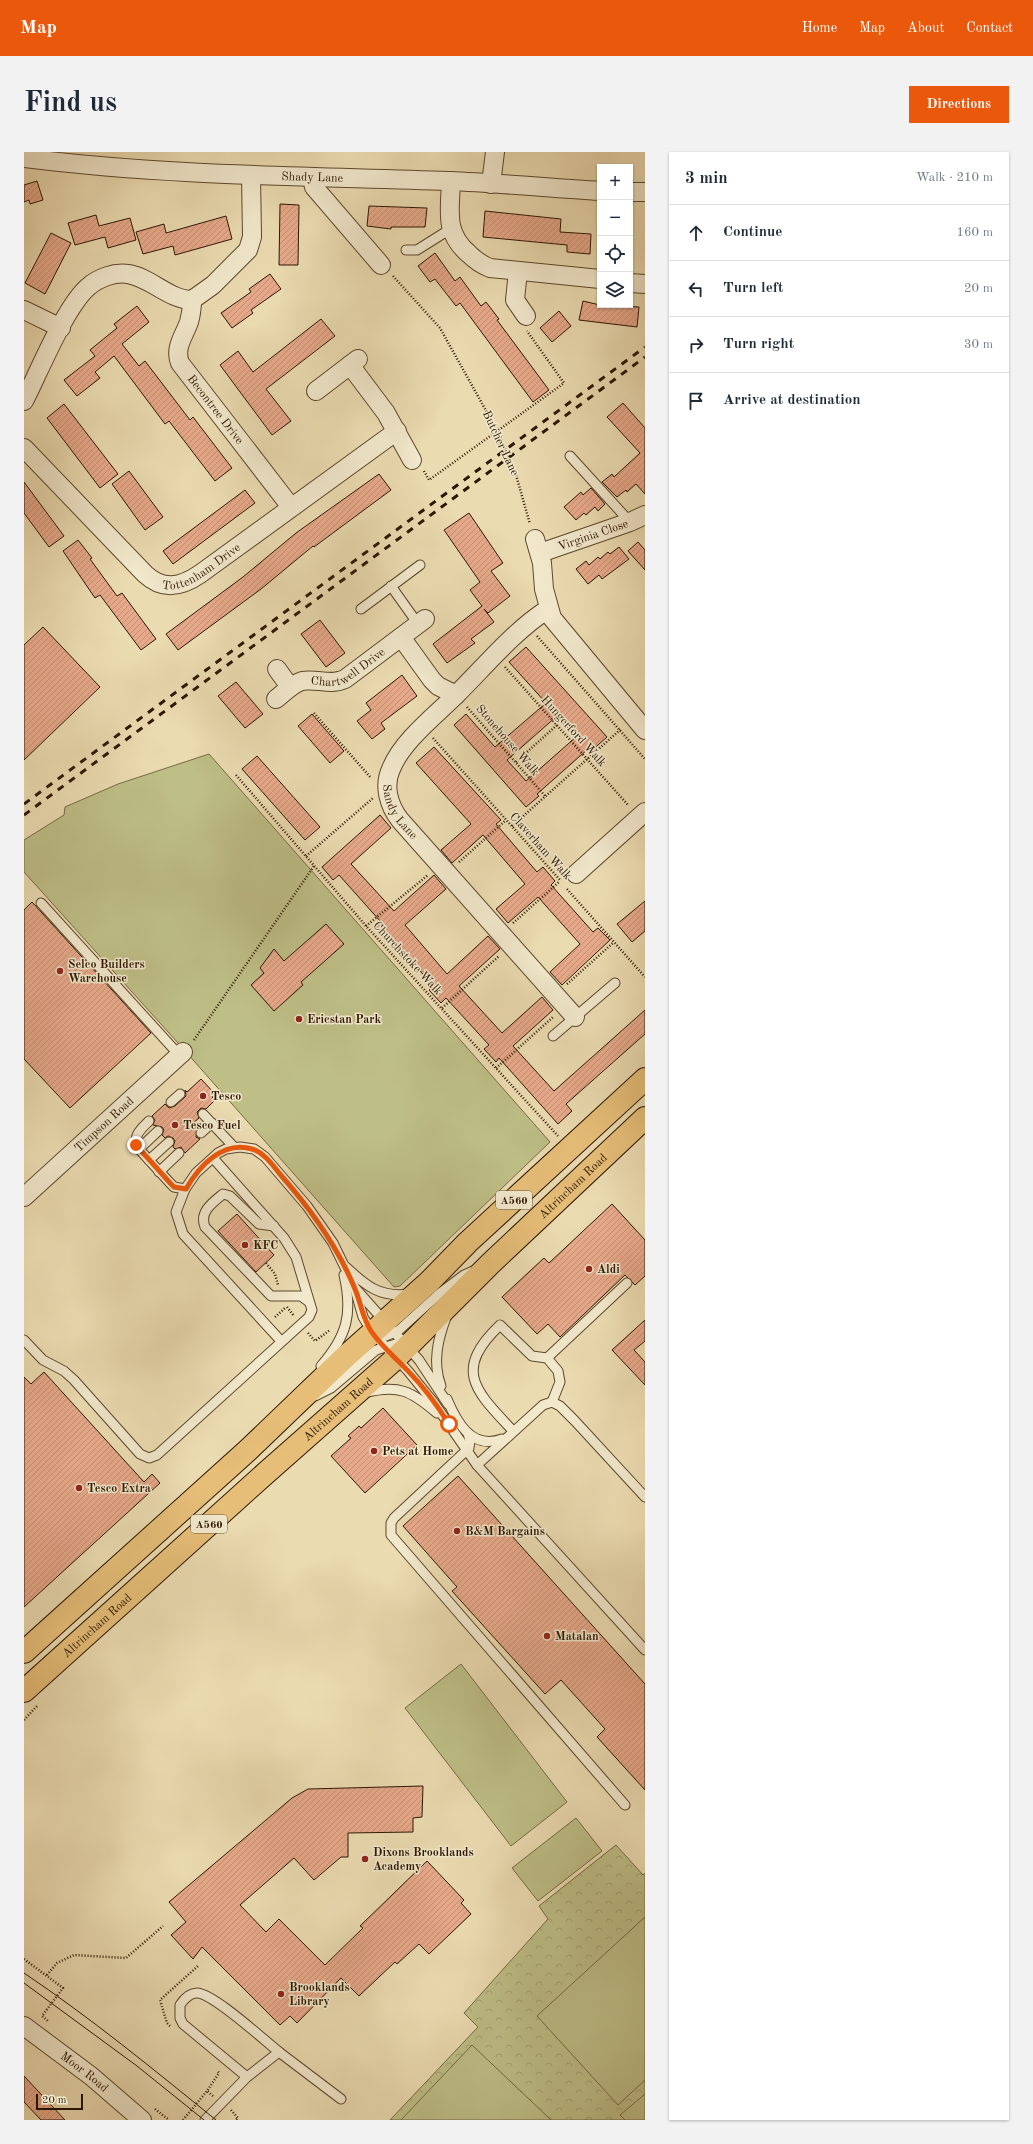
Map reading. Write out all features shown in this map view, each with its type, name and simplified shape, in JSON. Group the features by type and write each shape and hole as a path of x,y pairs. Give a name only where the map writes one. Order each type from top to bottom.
{"highway":[{"name":"Altrincham Road","path":"24,1692 256,1481 354,1396 390,1340 415,1294 645,1079"},
{"name":"Altrincham Road","path":"24,1652 218,1477 291,1408 390,1340 452,1304 491,1263 645,1118"}],"street":[{"path":"491,184 495,152"},
{"name":"Shady Lane","path":"24,158 98,160 251,175 451,181 597,191"},
{"path":"24,401 73,306 87,288 100,278 115,274 130,274 187,300 192,300 213,285 248,250 252,236 251,175"},
{"path":"312,177 314,187 381,265"},
{"path":"451,181 452,228 457,244 480,264 490,268 597,279"},
{"path":"633,192 645,192"},
{"path":"518,270 515,300 526,316"},
{"path":"633,283 645,284"},
{"name":"Becontree Drive","path":"192,300 188,322 179,346 178,356 180,363 291,508"},
{"path":"24,310 61,328"},
{"path":"316,391 354,362 397,431 412,460"},
{"name":"Tottenham Drive","path":"24,448 145,574 153,581 165,586 179,586 192,580 397,431"},
{"name":"Virginia Close","path":"537,546 638,518"},
{"path":"537,546 548,609 552,618 564,635 640,723"},
{"name":"Sandy Lane","path":"548,609 526,625 423,727 396,760 389,772 387,785 393,810 443,870 565,1006"},
{"name":"Chartwell Drive","path":"276,699 290,687 303,681 338,682 422,622"},
{"path":"401,637 432,680 438,686 456,695"},
{"path":"274,665 290,687"},
{"path":"568,877 642,815"},
{"name":"Timpson Road","path":"24,1197 182,1054"},
{"name":"Moor Road","path":"24,2026 91,2076 147,2113"}],"lane":[{"path":"406,250 417,250 452,228"},
{"path":"570,456 638,518"},
{"path":"361,609 420,566"},
{"path":"392,586 422,622"},
{"path":"41,903 182,1054"},
{"path":"553,1036 565,1006 614,983"},
{"path":"171,1102 180,1094"},
{"path":"204,1114 234,1147"},
{"path":"149,1121 137,1134 135,1142 139,1149 174,1187 186,1189"},
{"path":"201,1133 212,1123"},
{"path":"139,1149 158,1131"},
{"path":"149,1160 169,1142"},
{"path":"281,1341 183,1234 176,1212 186,1189 196,1173 226,1149 234,1147 254,1149 265,1157 316,1218 333,1243 355,1288 412,1375 449,1424 477,1465 645,1650"},
{"path":"159,1172 179,1153"},
{"path":"24,1340 43,1360 68,1374 144,1457 149,1458 154,1456 309,1317 312,1310 308,1301 296,1257 284,1238 274,1226 213,1158"},
{"path":"274,1226 259,1224 230,1196 223,1194 206,1210 203,1216 205,1227 271,1296 301,1296 308,1301"},
{"path":"341,1261 367,1286 383,1294 415,1294"},
{"path":"291,1408 332,1353 346,1328 348,1293 341,1261"},
{"path":"390,1340 464,1275 491,1263"},
{"path":"547,1358 627,1283"},
{"path":"355,1288 363,1317 390,1340 420,1360 468,1433 481,1442 493,1442 506,1438"},
{"path":"448,1404 437,1374 436,1358 444,1325 452,1304"},
{"path":"513,1431 485,1401 476,1384 472,1368 476,1353 486,1338 500,1325 532,1356 547,1358 558,1371 560,1382 552,1402"},
{"path":"354,1396 388,1389 405,1390 417,1396 449,1424"},
{"path":"477,1465 543,1405 552,1402 560,1406 576,1421 645,1497"},
{"path":"468,1433 470,1444 466,1450 394,1518 391,1523 391,1535 625,1805"},
{"path":"247,2077 183,2024 179,2013 180,2005 188,1996 197,1993 214,1999 279,2052 341,2099"},
{"path":"205,2120 220,2102 247,2077 279,2052"}],"path":[{"name":"Butcher Lane","path":"381,265 388,270 440,328 499,434 516,475 537,546"},
{"path":"412,460 421,463 429,480 496,430 564,383 524,326 526,316"},
{"path":"526,625 645,759"},
{"name":"Hungerford Walk","path":"495,656 587,760 642,815"},
{"name":"Stonehouse Walk","path":"456,695 546,796"},
{"path":"314,714 374,783 387,785"},
{"path":"512,826 620,730 640,723"},
{"path":"516,762 557,725"},
{"name":"Claverham Walk","path":"423,727 506,820 568,877 614,942 645,977"},
{"name":"Churchstoke Walk","path":"236,775 366,926 570,1148"},
{"path":"306,856 387,785"},
{"path":"366,926 443,870 506,820"},
{"path":"182,1054 193,1042 314,866"},
{"path":"442,1008 506,939 568,877"},
{"path":"496,1068 565,1006 614,942"},
{"path":"266,1263 275,1274 280,1289"},
{"path":"284,1303 295,1318"},
{"path":"273,1319 286,1307"},
{"path":"306,1331 315,1341 331,1329 346,1328"},
{"path":"48,1975 57,1962 74,1955 126,1958 162,1926"},
{"path":"24,1958 63,1988 42,2016 54,2026"},
{"path":"183,2120 207,2091"},
{"path":"232,2111 237,2106"},
{"path":"147,2113 169,2120"}],"green space":[{"name":"Ericstan Park","path":"209,754 550,1142 400,1286 394,1287 24,872 24,840 64,815 65,807 118,784"},
{"path":"461,1664 567,1802 511,1846 405,1708"},
{"path":"576,1818 602,1851 538,1901 512,1868"},
{"path":"616,1845 643,1875 645,1873 645,2120 390,2120 478,2027 464,2013 548,1919 539,1906"},
{"path":"645,1917 645,2080 618,2105 537,2016"},
{"path":"472,2045 551,2120 401,2120"},
{"path":"645,2094 645,2120 625,2120 620,2115"}],"building":[{"path":"37,181 43,200 30,204 29,200 24,202 24,185"},
{"path":"280,204 299,205 298,265 279,265"},
{"path":"369,206 427,208 425,227 391,227 391,229 367,226"},
{"path":"485,211 561,219 560,232 591,234 590,254 567,252 567,245 483,237"},
{"path":"96,215 99,226 130,218 136,240 108,248 105,237 75,245 68,223"},
{"path":"226,216 232,239 175,255 173,246 143,254 136,232 164,224 166,233"},
{"path":"51,233 71,243 45,294 25,283"},
{"path":"435,253 455,281 460,277 481,306 486,302 499,319 497,320 549,390 533,402 460,303 456,306 435,279 430,282 418,266"},
{"path":"270,274 281,289 251,310 253,313 232,328 221,313 251,292 249,289"},
{"path":"583,301 597,304 597,308 639,307 637,327 579,320"},
{"path":"137,306 149,322 122,344 139,366 145,361 190,420 193,417 232,468 215,481 169,421 165,424 114,356 95,372 100,378 77,396 64,380 95,356 90,350 117,328 114,324"},
{"path":"559,311 571,326 552,342 540,328"},
{"path":"321,319 335,336 266,389 291,421 272,435 220,365 238,351 253,372"},
{"path":"623,403 645,428 645,494 636,484 627,492 626,490 617,497 602,482 612,474 614,477 640,453 607,417"},
{"path":"64,404 118,474 100,488 47,418"},
{"path":"129,471 163,517 145,530 112,484"},
{"path":"379,474 391,490 314,547 313,546 261,589 178,650 166,634 243,577 296,533"},
{"path":"24,482 64,536 49,547 24,513"},
{"path":"591,488 605,504 598,511 595,507 586,515 584,513 576,520 564,507 581,492 583,495"},
{"path":"245,490 255,503 173,564 163,551"},
{"path":"469,513 503,563 491,571 510,596 488,613 484,609 494,622 471,639 475,643 447,663 433,644 482,606 470,590 480,582 444,530"},
{"path":"78,540 92,558 90,559 117,596 122,593 156,639 141,650 100,595 95,598 63,551"},
{"path":"638,542 645,550 645,570 628,551"},
{"path":"619,547 629,559 602,579 599,575 588,584 576,569 586,561 589,565 598,557 600,559 608,552 610,554"},
{"path":"320,620 345,653 326,667 301,634"},
{"path":"43,627 100,687 24,760 24,645"},
{"path":"526,647 607,737 590,752 588,749 537,794 539,796 526,807 454,725 466,714 495,747 546,703 509,662","holes":["557,716 576,737 526,781 507,760"]},
{"path":"402,675 417,696 381,723 385,729 372,739 357,721 371,710 366,703"},
{"path":"236,682 263,714 245,728 218,696"},
{"path":"312,714 344,751 330,763 298,726"},
{"path":"434,747 501,820 496,824 537,872 543,867 555,881 551,885 593,932 598,928 610,940 562,985 550,972 580,944 538,897 508,923 496,909 525,884 483,835 452,863 441,850 471,824 416,763"},
{"path":"257,756 320,827 305,840 242,769"},
{"path":"380,815 391,828 351,864 394,911 434,875 446,889 405,925 447,974 488,936 500,949 459,986 502,1033 542,997 553,1010 513,1046 554,1091 645,1010 645,1034 566,1104 572,1111 558,1124 499,1058 496,1062 484,1049 489,1045 446,998 441,1003 429,990 433,986 391,937 387,942 375,928 381,922 339,875 333,880 322,867"},
{"path":"645,901 645,931 632,942 617,924"},
{"name":"Selco Builders Warehouse","path":"32,902 151,1033 70,1108 24,1059 24,910"},
{"path":"326,924 344,944 301,982 303,985 274,1011 251,985 264,973 260,968 274,949 284,961"},
{"path":"201,1079 215,1094 212,1097 215,1100 206,1109 201,1108 197,1112 199,1118 192,1124 197,1129 196,1137 200,1139 185,1153 181,1147 175,1149 173,1147 175,1141 173,1138 168,1136 165,1138 162,1135 164,1130 162,1127 153,1125 155,1120 152,1116 165,1104 169,1108 175,1106 186,1096 185,1090 187,1092"},
{"name":"Aldi","path":"612,1204 645,1240 645,1276 635,1285 625,1275 560,1337 548,1324 537,1334 502,1297 544,1258 549,1263"},
{"name":"KFC","path":"237,1214 274,1255 256,1272 218,1231"},
{"path":"645,1320 645,1341 634,1350 645,1362 645,1385 612,1350"},
{"name":"Tesco Extra","path":"44,1372 144,1482 152,1474 160,1483 24,1607 24,1377 31,1384"},
{"name":"Pets at Home","path":"383,1408 417,1445 365,1493 331,1456 351,1438 348,1436 359,1426 361,1428"},
{"name":"Matalan","path":"458,1476 645,1684 645,1790 597,1737 605,1729 561,1680 545,1694 452,1591 457,1587 403,1526"},
{"path":"423,1786 422,1817 413,1818 413,1832 348,1833 348,1857 341,1857 314,1880 294,1858 240,1905 266,1932 279,1919 325,1965 363,1928 360,1926 427,1861 464,1900 461,1903 471,1914 429,1954 419,1944 397,1964 395,1962 359,1996 341,1978 297,2023 290,2016 280,2025 202,1947 193,1959 171,1935 186,1922 169,1902 292,1798 308,1789"},
{"path":"24,2076 65,2120 41,2120 24,2102"}],"tram line":[{"path":"24,1973 98,2026 216,2120"},
{"path":"24,1983 137,2066 204,2120"}],"railway":[{"path":"24,804 645,347"},
{"path":"24,815 645,357"}],"place":[{"name":"Selco Builders Warehouse","path":"60,971"},
{"name":"Ericstan Park","path":"299,1019"},
{"name":"Tesco","path":"203,1096"},
{"name":"Tesco Fuel","path":"175,1125"},
{"name":"KFC","path":"245,1245"},
{"name":"Aldi","path":"589,1269"},
{"name":"Pets at Home","path":"374,1451"},
{"name":"Tesco Extra","path":"79,1488"},
{"name":"B&M Bargains","path":"457,1531"},
{"name":"Matalan","path":"547,1636"},
{"name":"Dixons Brooklands Academy","path":"365,1859"},
{"name":"Brooklands Library","path":"281,1994"}],"route":[{"path":"136,1145 174,1187 186,1189 196,1173 226,1149 240,1147 254,1149 265,1157 307,1206 333,1243 355,1288 363,1317 372,1332 395,1359 412,1375 441,1411 449,1424"}]}
